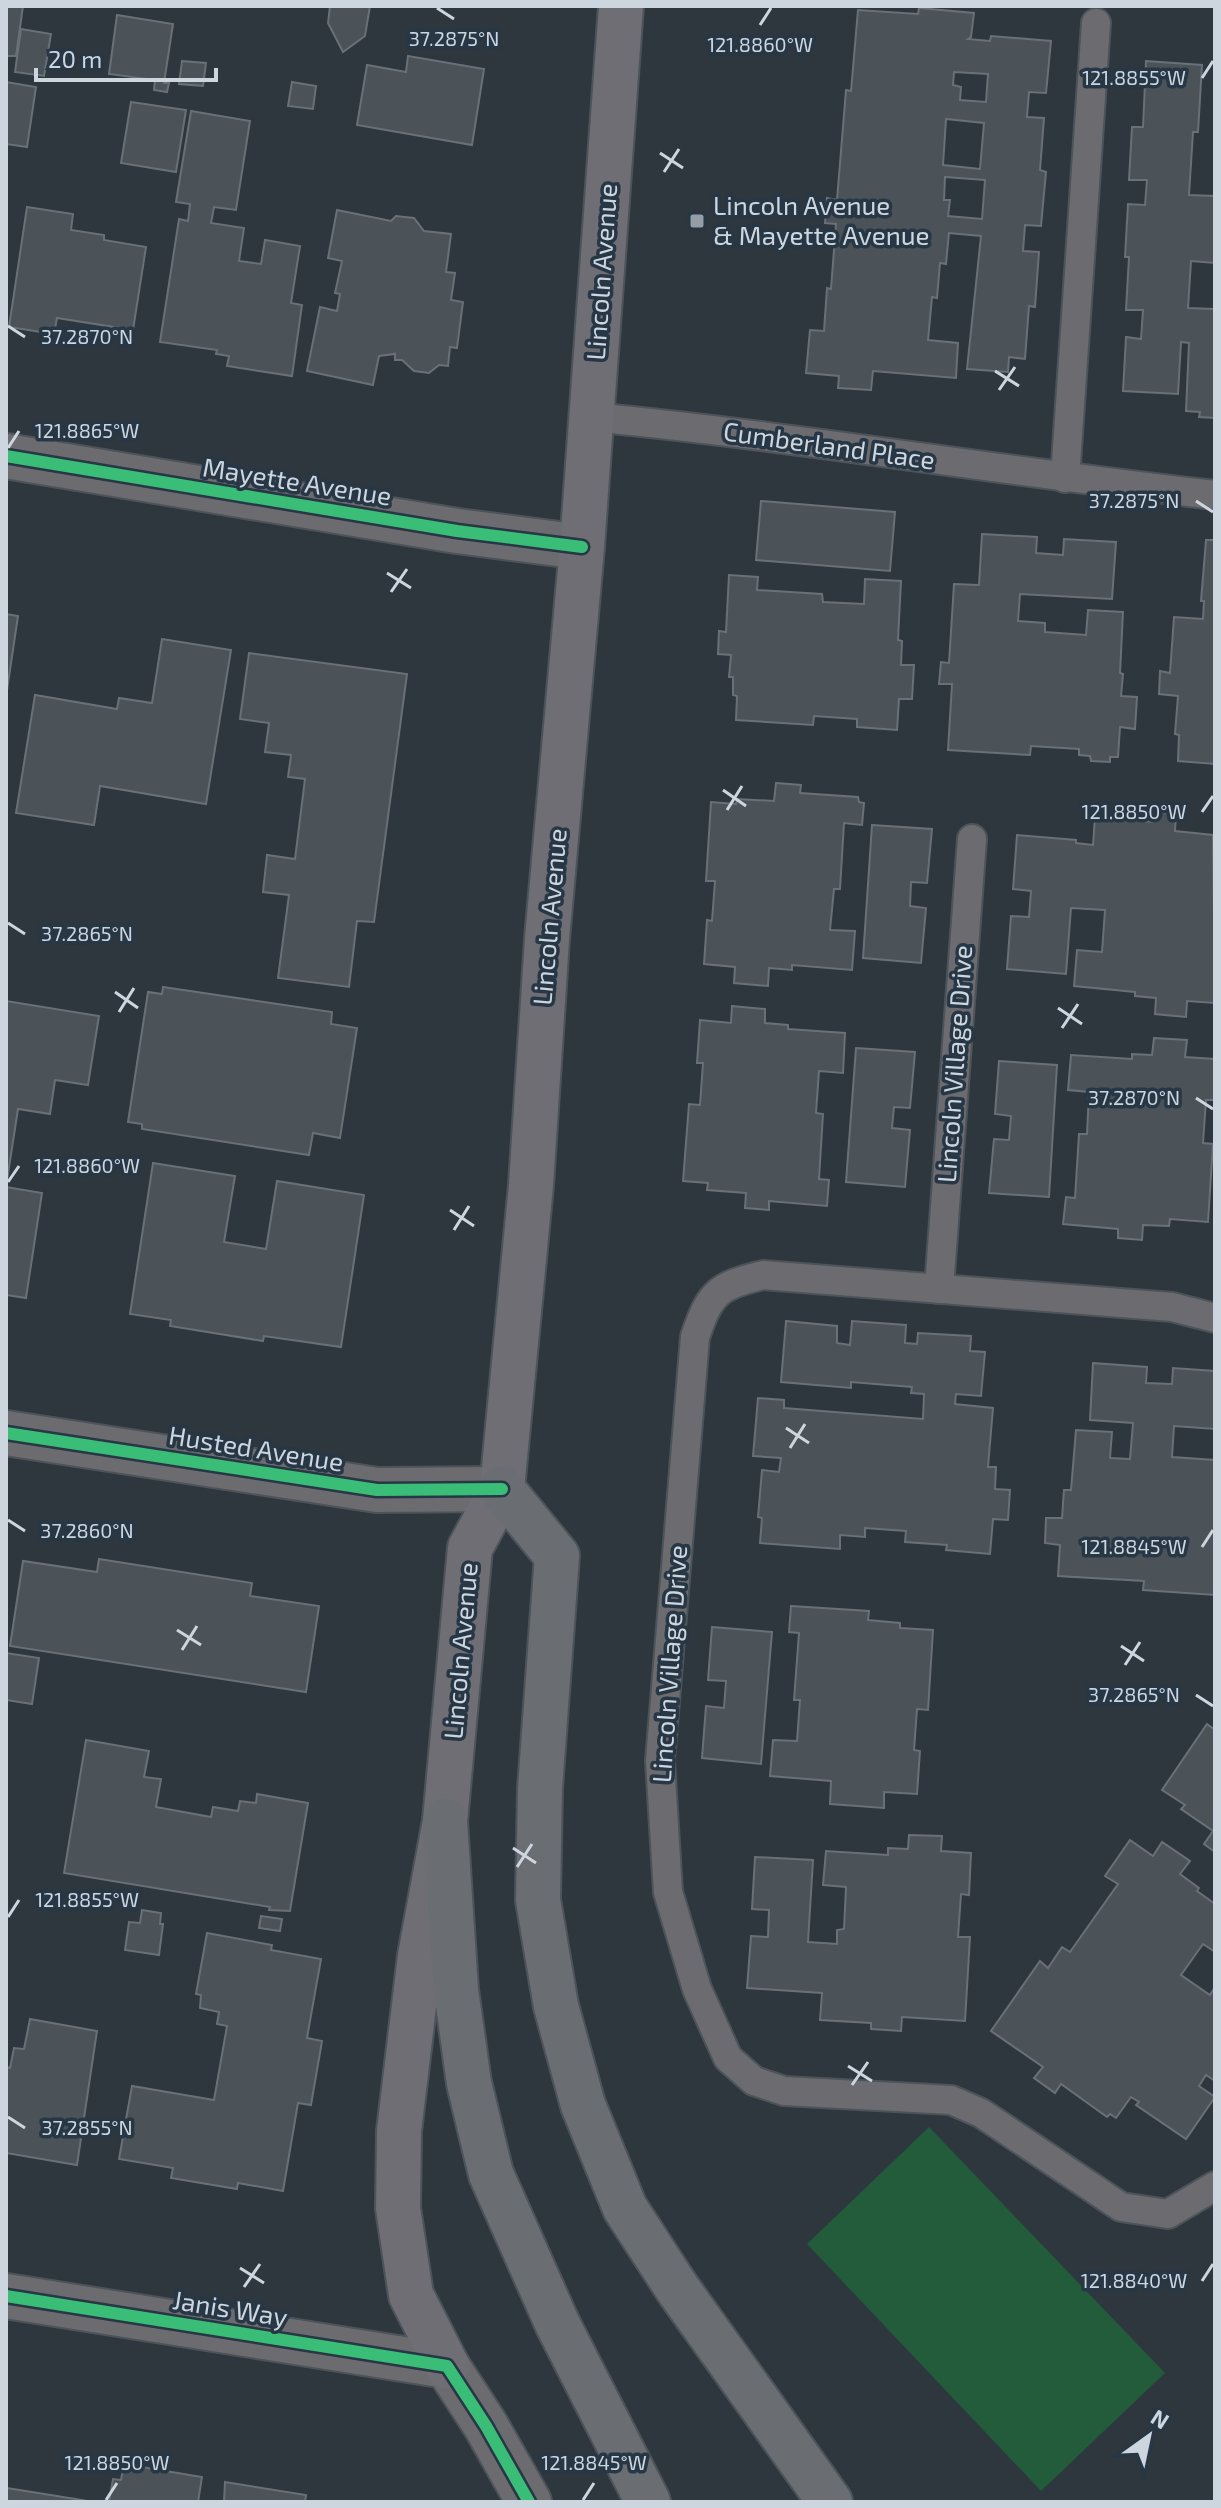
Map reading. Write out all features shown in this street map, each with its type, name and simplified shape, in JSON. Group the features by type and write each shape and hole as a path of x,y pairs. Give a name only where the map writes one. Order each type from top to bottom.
{"main road":[{"name":"Lincoln Avenue","path":"447,2366 411,2295 398,2208 399,2131 420,1956 445,1821 470,1548 502,1489 531,1185 547,939 582,547 621,6"},
{"path":"502,1489 557,1556 540,1788 538,1900 556,2006 583,2105 625,2208 677,2288 830,2502"},
{"path":"445,1821 456,1990 469,2083 491,2174 557,2323 648,2502"}],"street":[{"name":"Mayette Avenue","path":"6,456 457,531 582,547"},
{"name":"Husted Avenue","path":"6,1433 377,1490 502,1489"},
{"name":"Janis Way","path":"6,2296 447,2366"},
{"path":"447,2366 486,2426 529,2502"}],"lane":[{"path":"1065,478 1096,23"},
{"name":"Cumberland Place","path":"592,417 685,426 1065,478 1215,495"},
{"name":"Lincoln Village Drive","path":"939,1289 972,839"},
{"name":"Lincoln Village Drive","path":"1215,1318 1161,1306 763,1275 731,1283 706,1305 695,1337 660,1761 668,1892 697,1989 728,2058 754,2081 784,2091 951,2100 981,2113 1121,2207 1168,2214 1215,2186"}],"green space":[{"path":"929,2127 1165,2373 1041,2491 807,2244"}],"building":[{"path":"6,6 23,6 16,56 6,56"},
{"path":"330,6 370,6 365,36 343,52 328,23"},
{"path":"919,8 974,13 971,37 968,39 990,41 991,36 1051,41 1046,93 1029,92 1027,117 1044,118 1040,170 1046,172 1041,226 1025,225 1023,251 1039,252 1035,307 1029,306 1025,359 1009,357 1008,372 967,369 981,236 949,233 946,264 940,263 937,298 932,297 928,340 958,343 956,378 873,371 871,390 838,388 839,376 806,373 810,330 824,331 827,288 831,289 836,224 825,223 827,198 837,200 846,90 851,91 858,10 918,14","holes":["954,72 988,74 986,102 960,100 961,87 953,85","946,119 984,123 980,169 943,165","945,177 985,180 982,219 948,216 950,200 944,200"]},
{"path":"117,15 173,24 164,83 169,83 167,92 154,90 155,80 109,74"},
{"path":"21,29 51,34 44,76 15,72"},
{"path":"408,56 484,69 472,145 357,125 367,65 406,72"},
{"path":"182,61 206,63 203,86 179,84"},
{"path":"1146,61 1202,65 1198,132 1193,132 1189,195 1215,196 1215,263 1191,261 1188,308 1215,309 1215,418 1199,417 1200,412 1186,411 1189,343 1181,342 1178,394 1123,391 1126,337 1141,339 1143,310 1126,310 1129,257 1125,257 1128,204 1145,205 1147,180 1129,180 1132,127 1143,127"},
{"path":"6,82 36,87 27,147 6,144"},
{"path":"292,82 316,86 313,109 288,106"},
{"path":"131,102 186,110 176,172 121,163"},
{"path":"191,111 250,121 236,210 214,207 211,223 244,228 239,261 261,264 265,240 300,246 291,303 302,305 292,376 227,366 229,356 216,354 217,350 160,342 179,219 188,221 190,204 176,202"},
{"path":"27,207 73,214 71,230 104,235 104,240 146,247 133,330 57,318 54,334 9,327"},
{"path":"337,210 391,221 396,216 414,218 424,231 451,234 446,272 455,273 451,300 463,302 457,348 450,347 448,366 439,365 429,373 414,371 402,360 395,360 395,354 379,356 373,385 307,371 320,307 337,311 340,294 335,293 342,261 328,258"},
{"path":"761,501 895,512 890,571 756,560"},
{"path":"982,534 1037,537 1036,553 1063,555 1064,539 1116,542 1112,599 1020,594 1018,621 1045,623 1045,632 1086,635 1088,610 1123,612 1121,696 1137,697 1135,729 1120,727 1118,757 1110,757 1110,762 1091,761 1090,756 1079,755 1079,749 1031,746 1030,755 948,750 952,684 939,684 941,662 949,663 954,584 979,585"},
{"path":"1206,540 1215,540 1215,764 1178,761 1179,735 1175,734 1178,696 1159,694 1160,671 1170,673 1174,617 1203,619 1204,601 1201,601"},
{"path":"729,575 758,577 757,590 822,594 823,602 864,604 865,579 901,581 898,640 902,641 901,665 914,665 912,699 899,699 897,730 857,727 857,719 814,716 813,725 736,720 737,696 733,695 733,677 729,677 731,655 718,654 719,631 726,632"},
{"path":"6,614 18,616 6,697"},
{"path":"162,639 231,650 206,804 100,786 94,825 16,813 35,695 117,709 119,698 152,703"},
{"path":"249,653 407,674 374,922 357,921 349,987 278,978 289,895 263,892 267,855 295,859 305,779 288,777 291,755 265,752 269,723 240,719"},
{"path":"776,783 801,785 800,793 858,797 859,802 864,803 862,825 844,823 840,889 834,889 830,930 855,931 852,970 792,965 792,970 769,968 768,986 734,983 735,967 704,964 707,920 712,921 715,881 706,881 711,802 736,804 737,799 774,801"},
{"path":"1153,812 1176,814 1175,831 1213,835 1215,1003 1187,1001 1186,1017 1155,1014 1156,998 1135,996 1135,992 1074,986 1077,950 1102,952 1105,910 1071,908 1066,974 1007,969 1011,916 1029,917 1031,891 1013,889 1017,835 1076,840 1076,843 1093,845 1095,817 1153,822"},
{"path":"872,825 932,829 927,883 911,882 910,906 926,908 921,963 863,958"},
{"path":"163,987 332,1012 331,1024 357,1028 340,1138 313,1133 309,1155 142,1129 142,1124 128,1122 148,992 162,994"},
{"path":"6,1001 99,1016 88,1085 55,1080 50,1114 18,1109 6,1187"},
{"path":"732,1006 765,1009 765,1023 788,1025 788,1029 845,1033 843,1073 819,1071 816,1113 823,1114 819,1179 829,1180 827,1206 769,1201 769,1210 745,1208 746,1193 707,1190 708,1183 683,1181 689,1104 700,1105 703,1063 697,1063 700,1020 731,1023"},
{"path":"1154,1038 1187,1040 1185,1057 1215,1059 1215,1100 1206,1100 1203,1143 1213,1144 1208,1222 1170,1219 1169,1226 1143,1225 1142,1240 1118,1238 1118,1229 1063,1224 1066,1197 1075,1198 1079,1134 1087,1134 1089,1092 1068,1090 1071,1055 1132,1059 1132,1054 1152,1055"},
{"path":"856,1048 915,1052 910,1108 894,1107 892,1128 910,1130 905,1187 846,1182"},
{"path":"999,1061 1057,1065 1049,1197 989,1193 994,1139 1009,1140 1011,1116 995,1114"},
{"path":"153,1163 235,1176 224,1242 266,1249 277,1181 364,1195 341,1347 264,1336 263,1341 170,1326 171,1320 130,1314"},
{"path":"6,1187 42,1193 26,1298 6,1295"},
{"path":"786,1321 837,1326 837,1343 850,1345 852,1321 906,1325 905,1343 917,1344 918,1333 971,1336 970,1351 985,1352 981,1396 956,1394 955,1404 993,1408 988,1467 996,1467 995,1489 1010,1490 1008,1520 993,1519 990,1554 946,1550 947,1545 905,1542 906,1531 865,1528 865,1537 840,1535 840,1549 760,1543 762,1518 758,1517 762,1470 779,1472 781,1458 753,1456 758,1398 784,1400 784,1408 923,1419 924,1394 911,1393 912,1387 851,1382 851,1388 781,1382"},
{"path":"1093,1363 1147,1367 1146,1383 1172,1384 1173,1368 1215,1371 1215,1429 1174,1426 1172,1457 1215,1460 1215,1595 1143,1590 1144,1581 1058,1576 1060,1545 1045,1543 1046,1518 1062,1518 1064,1490 1071,1490 1076,1430 1112,1432 1110,1458 1130,1459 1133,1423 1090,1420"},
{"path":"99,1559 252,1583 250,1596 319,1606 306,1692 10,1646 23,1561 97,1572"},
{"path":"791,1606 869,1611 868,1620 900,1623 900,1628 933,1630 928,1710 917,1709 914,1750 920,1751 917,1794 884,1792 884,1808 830,1804 831,1781 770,1776 773,1740 797,1741 800,1700 794,1700 799,1633 789,1632"},
{"path":"712,1627 772,1632 761,1764 702,1758 706,1706 724,1708 726,1681 708,1680"},
{"path":"6,1653 39,1658 32,1704 6,1700"},
{"path":"1207,1724 1215,1730 1215,1852 1204,1844 1213,1831 1181,1809 1185,1805 1162,1790"},
{"path":"86,1740 149,1751 144,1777 161,1779 156,1807 211,1817 213,1807 238,1811 240,1801 256,1803 257,1794 308,1803 290,1911 269,1910 270,1907 64,1873"},
{"path":"909,1835 942,1836 941,1851 971,1853 969,1895 961,1894 958,1937 970,1937 965,2021 902,2017 901,2031 871,2029 871,2023 820,2020 822,1993 747,1988 751,1936 768,1937 769,1910 752,1909 755,1857 813,1860 808,1942 837,1944 837,1930 844,1929 846,1887 823,1885 826,1851 888,1855 888,1848 908,1849"},
{"path":"1130,1840 1153,1856 1162,1842 1190,1861 1180,1874 1215,1904 1215,1952 1203,1944 1181,1975 1210,1995 1215,1987 1215,2081 1206,2075 1199,2086 1215,2097 1186,2139 1136,2105 1139,2102 1131,2097 1116,2118 1110,2114 1107,2117 1061,2084 1055,2093 1034,2078 1043,2067 991,2031 1040,1961 1048,1968 1062,1947 1070,1952 1118,1884 1105,1876"},
{"path":"142,1910 161,1913 160,1924 163,1924 159,1955 125,1950 129,1922 140,1923"},
{"path":"261,1916 282,1919 280,1931 259,1928"},
{"path":"207,1933 272,1945 271,1950 321,1959 307,2038 322,2041 311,2105 298,2103 283,2191 238,2183 237,2189 171,2178 173,2168 119,2159 132,2086 214,2100 227,2026 217,2024 219,2012 200,2008 201,1995 196,1994"},
{"path":"30,2019 97,2031 77,2165 6,2153 6,2067 10,2068 14,2048 24,2049"},
{"path":"124,2464 202,2477 198,2502 109,2502 113,2479 121,2480"},
{"path":"225,2482 306,2495 305,2502 224,2502"},
{"path":"7,2488 94,2502 6,2502"}],"cycle path":[{"path":"6,456 457,531 582,547"},
{"path":"6,1433 377,1490 502,1489"},
{"path":"6,2296 447,2366 486,2426 529,2502"}],"place":[{"name":"Lincoln Avenue & Mayette Avenue","path":"697,221"}]}
